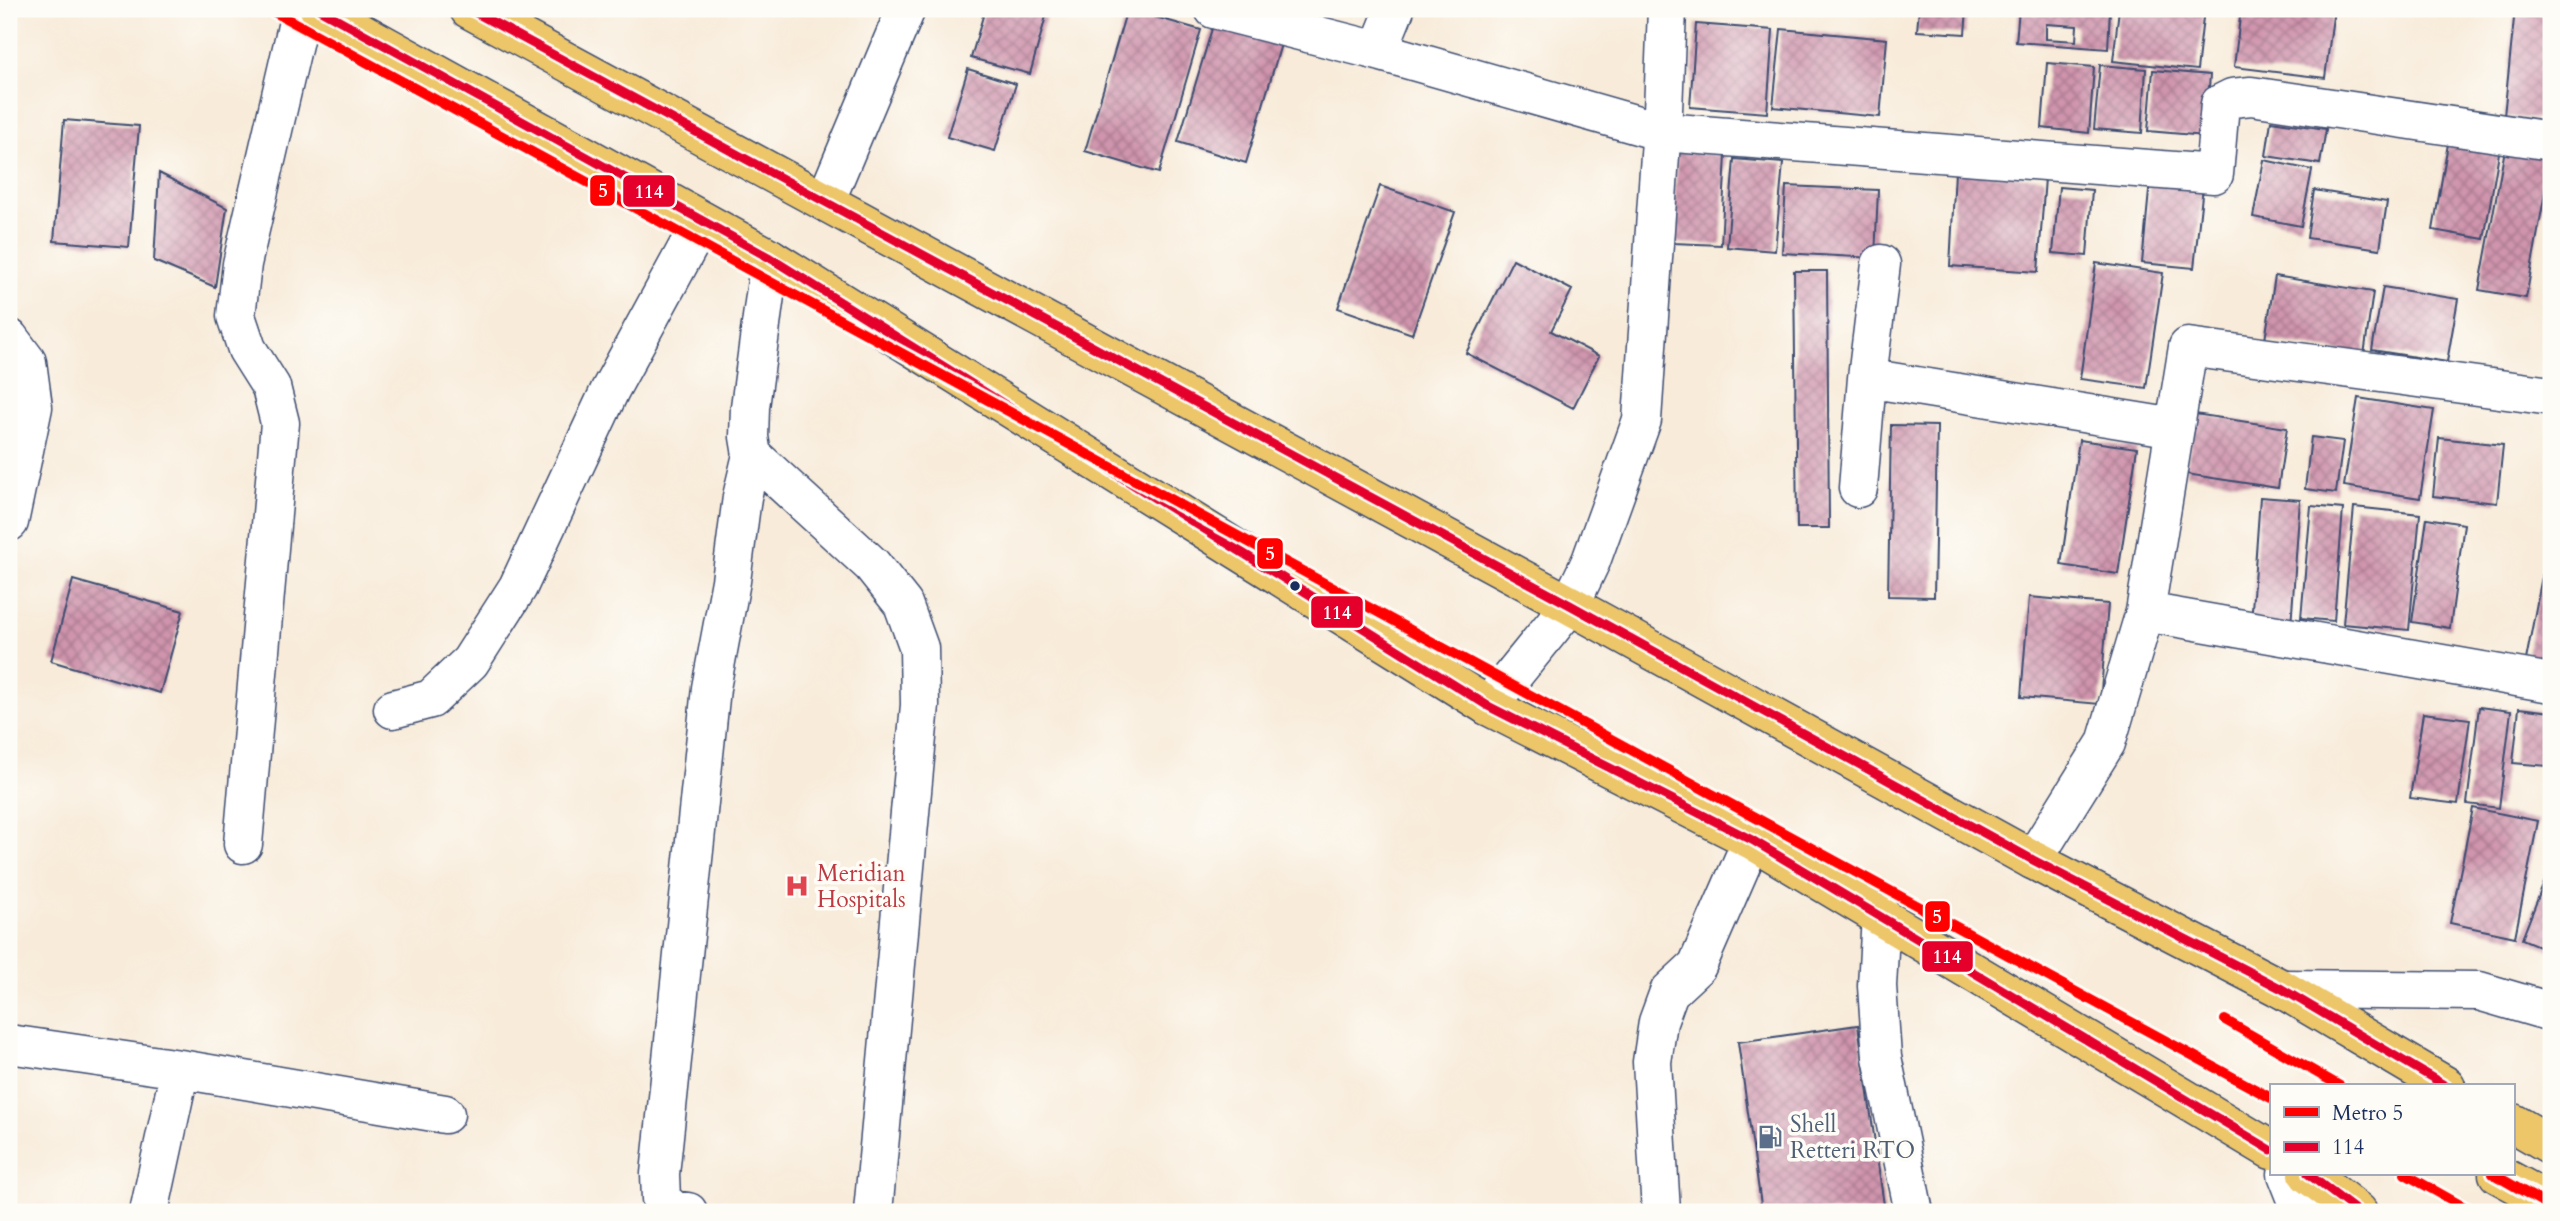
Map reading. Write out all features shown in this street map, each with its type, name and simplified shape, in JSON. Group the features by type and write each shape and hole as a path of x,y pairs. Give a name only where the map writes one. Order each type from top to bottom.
{"main road":[{"path":"319,9 770,258 1488,706 1752,840 2270,1149"},
{"path":"469,9 1570,605 2033,860 2282,989 2443,1084"},
{"path":"2514,1124 2551,1144"},
{"path":"2311,1176 2358,1212"},
{"path":"2502,1176 2551,1203"}],"street":[{"path":"243,844 280,423 271,387 247,349 236,316 242,264 301,9"},
{"path":"825,202 906,9"},
{"path":"1213,9 1378,51 1662,132 2214,174 2220,104 2232,98 2251,96 2551,141"},
{"path":"1378,51 1395,9"},
{"path":"1488,706 1570,605 1591,561 1642,420 1662,132 1667,9"},
{"path":"393,709 431,699 470,662 518,587 610,390 702,221"},
{"path":"688,1212 673,1210 661,1199 660,1174 711,688 731,581 742,498 752,455 749,437 750,407 770,258"},
{"path":"1858,488 1867,379 1881,264"},
{"path":"9,338 27,362 33,407 9,522"},
{"path":"2033,860 2106,743 2145,612 2188,347 2551,396"},
{"path":"1867,379 2175,428"},
{"path":"752,455 872,565 903,604 919,648 920,705 873,1212"},
{"path":"2145,612 2551,683"},
{"path":"1661,1212 1652,1062 1658,1022 1669,992 1697,966 1752,840"},
{"path":"1881,915 1877,986 1882,1056 1914,1212"},
{"path":"2282,989 2479,991 2551,1012"},
{"path":"9,1044 180,1069 445,1114"},
{"path":"149,1212 180,1069"},
{"path":"2288,1176 2302,1212"}],"building":[{"path":"985,9 1048,9 1030,74 971,58"},
{"path":"1127,9 1201,30 1159,173 1085,151"},
{"path":"1919,9 1967,9 1965,34 1917,31"},
{"path":"2019,9 2110,9 2108,49 2016,42","holes":["2046,24 2077,26 2076,41 2046,39"]},
{"path":"2119,9 2204,9 2197,70 2113,61"},
{"path":"2241,9 2334,9 2325,78 2234,67"},
{"path":"2515,9 2551,9 2551,121 2504,116"},
{"path":"1214,22 1281,44 1246,163 1178,142"},
{"path":"1696,24 1773,30 1767,113 1690,107"},
{"path":"1781,29 1887,39 1880,117 1773,107"},
{"path":"2047,63 2094,67 2089,133 2042,128"},
{"path":"2100,65 2146,69 2142,133 2094,129"},
{"path":"968,69 1016,84 995,151 947,137"},
{"path":"2153,70 2210,75 2205,136 2148,131"},
{"path":"64,120 139,126 129,247 54,241"},
{"path":"2271,121 2326,129 2320,164 2266,156"},
{"path":"2449,138 2500,147 2484,239 2433,230"},
{"path":"2506,144 2551,159 2526,298 2479,290"},
{"path":"1677,152 1726,155 1721,245 1673,243"},
{"path":"1734,159 1783,163 1775,251 1727,247"},
{"path":"2264,160 2312,170 2301,226 2253,217"},
{"path":"1955,172 2045,178 2038,272 1950,266"},
{"path":"159,173 227,208 215,287 154,261"},
{"path":"2150,181 2203,186 2194,268 2142,263"},
{"path":"1380,186 1455,212 1412,334 1338,308"},
{"path":"1786,186 1878,190 1875,258 1782,253"},
{"path":"2059,187 2092,190 2087,256 2053,253"},
{"path":"2314,190 2387,202 2380,249 2307,238"},
{"path":"1513,259 1572,290 1551,331 1599,356 1573,408 1466,353"},
{"path":"2096,263 2163,273 2146,388 2080,379"},
{"path":"1794,271 1827,271 1829,528 1797,528"},
{"path":"2275,276 2373,292 2364,355 2265,340"},
{"path":"2383,287 2458,299 2447,362 2372,350"},
{"path":"2358,398 2434,410 2420,498 2344,486"},
{"path":"2195,414 2287,428 2278,488 2186,474"},
{"path":"1891,425 1937,426 1934,597 1888,596"},
{"path":"2311,437 2343,441 2336,493 2305,489"},
{"path":"2439,438 2503,445 2497,503 2433,496"},
{"path":"2079,440 2137,448 2118,574 2061,565"},
{"path":"2260,497 2300,500 2291,626 2251,624"},
{"path":"2551,497 2551,532 2544,531"},
{"path":"2311,506 2343,509 2334,621 2301,618"},
{"path":"2354,507 2420,514 2409,630 2343,624"},
{"path":"2427,518 2464,524 2450,628 2412,622"},
{"path":"2548,545 2551,546 2551,665 2526,660"},
{"path":"73,580 183,611 160,693 51,661"},
{"path":"2029,597 2108,604 2100,704 2021,697"},
{"path":"2479,707 2511,711 2499,808 2467,804"},
{"path":"2519,708 2551,712 2548,766 2513,763"},
{"path":"2423,713 2470,719 2458,804 2410,798"},
{"path":"2473,808 2538,821 2515,937 2450,923"},
{"path":"2551,865 2551,951 2522,939"},
{"path":"1858,1025 1885,1212 1762,1212 1738,1042"}],"metro line":[{"name":"5","path":"269,9 2270,1097"},
{"name":"5","path":"2225,1020 2337,1084"},
{"name":"5","path":"2409,1176 2473,1212"},
{"name":"5","path":"2497,1176 2551,1207"}],"transit line":[{"name":"114","path":"319,9 770,258 1488,706 1752,840 2270,1149"},
{"name":"114","path":"469,9 1570,605 2033,860 2282,989 2443,1084"},
{"name":"114","path":"2311,1176 2358,1212"},
{"name":"114","path":"2502,1176 2551,1203"}],"place":[{"name":"Meridian Hospitals","path":"797,886"},
{"name":"Shell Retteri RTO","path":"1770,1137"}]}
